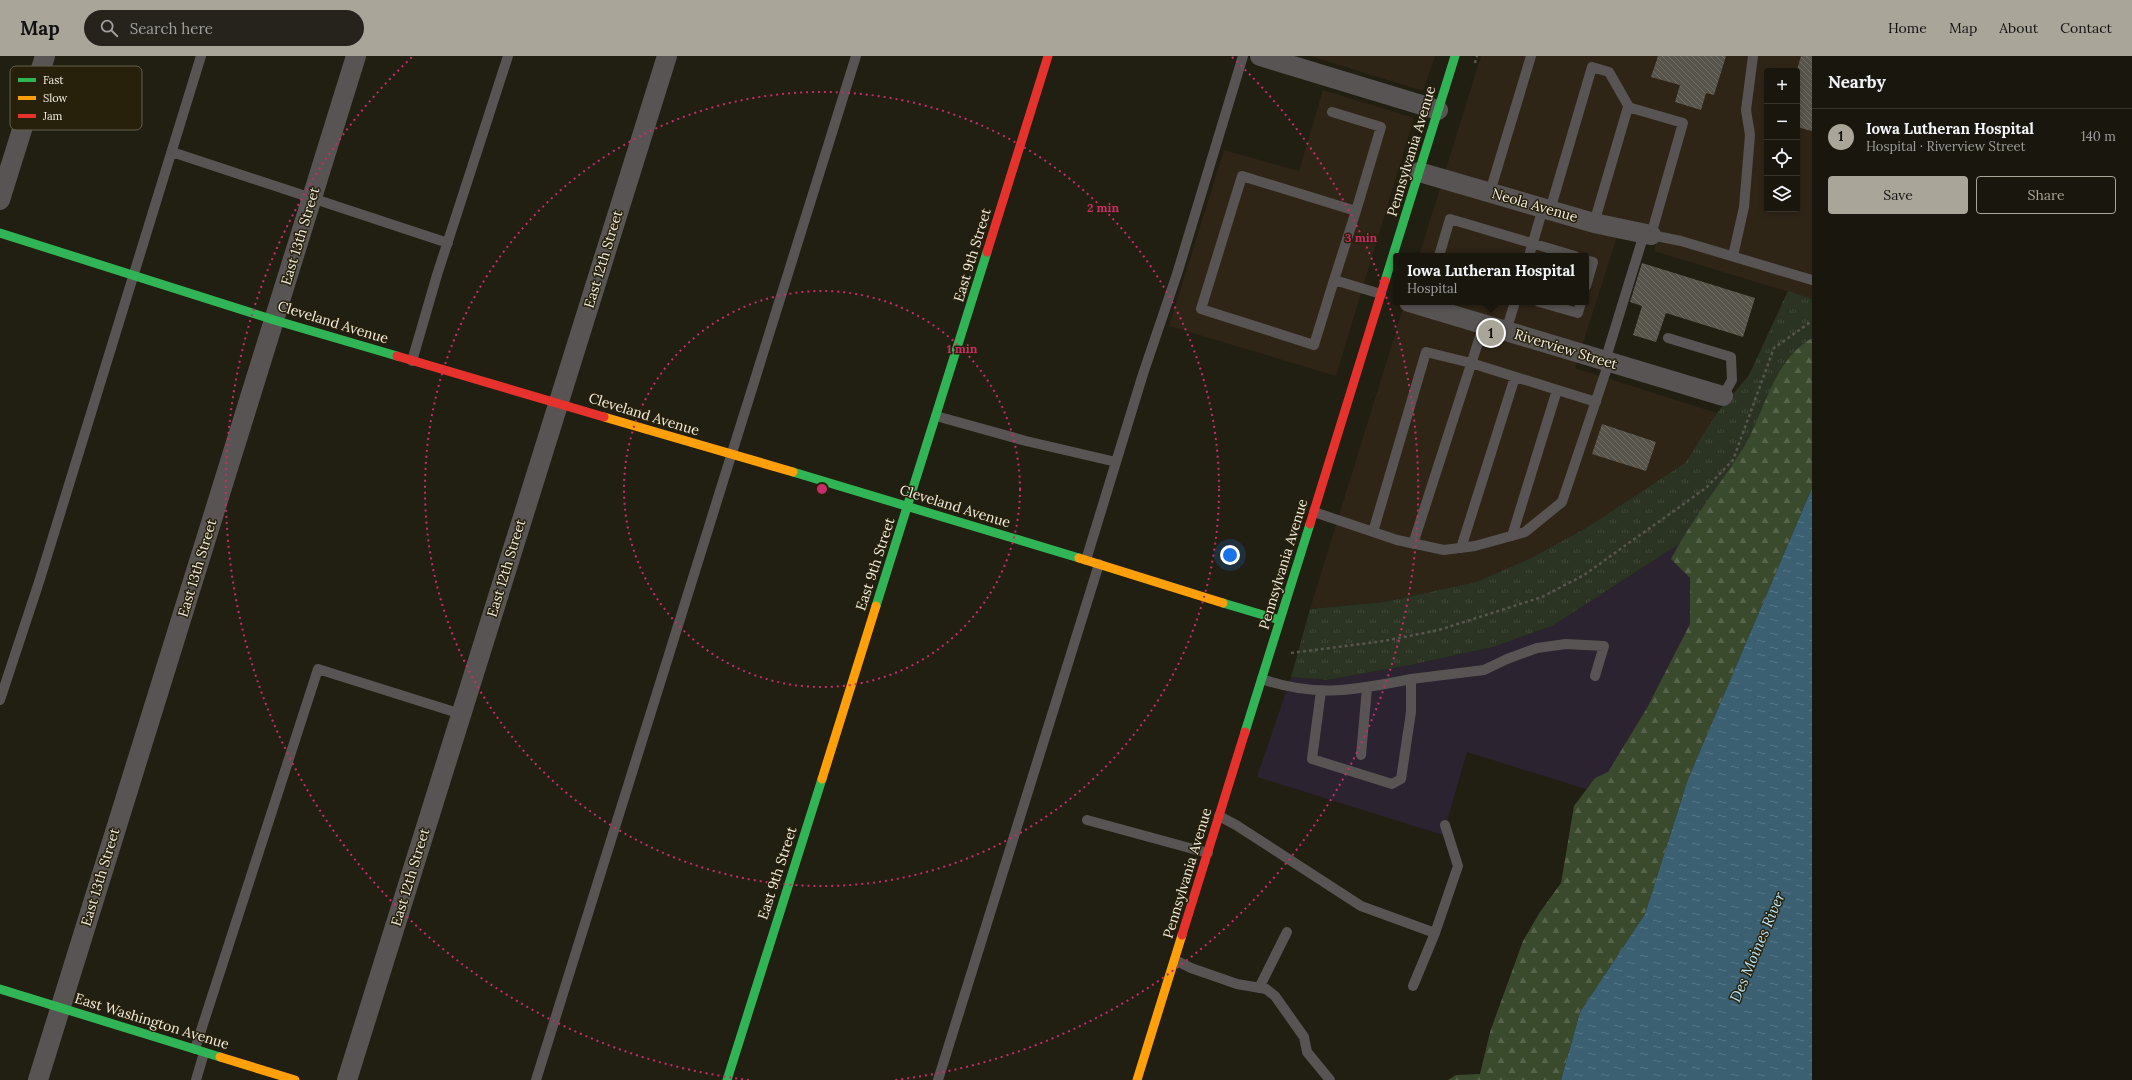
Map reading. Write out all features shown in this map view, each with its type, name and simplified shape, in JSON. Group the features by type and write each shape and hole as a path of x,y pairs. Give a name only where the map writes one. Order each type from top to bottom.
{"street":[{"path":"42,66 45,56"},
{"name":"East 13th Street","path":"38,1080 356,56"},
{"name":"East 12th Street","path":"347,1080 667,56"},
{"name":"East 9th Street","path":"726,1080 908,506 1048,56"},
{"path":"1260,56 1438,110"},
{"name":"Pennsylvania Avenue","path":"1399,253 1419,172 1455,56"},
{"path":"0,200 22,130"},
{"name":"Neola Avenue","path":"1419,172 1594,223 1647,234"},
{"name":"Cleveland Avenue","path":"0,233 274,320 908,506 1280,620"},
{"name":"Pennsylvania Avenue","path":"1137,1080 1314,512 1388,296 1393,276"},
{"name":"Riverview Street","path":"1419,305 1723,396"},
{"name":"East Washington Avenue","path":"0,989 295,1080"}],"lane":[{"path":"0,700 39,582 201,56"},
{"path":"412,360 508,56"},
{"path":"536,1080 856,56"},
{"path":"1086,560 1177,274 1243,56"},
{"path":"1490,192 1531,56"},
{"path":"1733,256 1744,207 1750,135 1746,110 1753,56"},
{"path":"1314,512 1413,544 1444,550 1475,546 1525,532 1562,502 1596,402 1607,361 1683,123 1629,107 1609,72 1592,67 1546,209 1530,253"},
{"path":"1594,223 1629,107"},
{"path":"1332,112 1381,127 1356,211 1314,344 1201,309 1242,176 1356,211"},
{"path":"172,152 448,243"},
{"path":"1440,253 1450,219 1565,253"},
{"path":"1647,234 1681,241 1812,280"},
{"path":"1589,261 1593,262 1589,276"},
{"path":"1334,280 1388,296"},
{"path":"1506,331 1514,305"},
{"path":"1550,305 1578,313 1580,305"},
{"path":"1413,544 1484,324"},
{"path":"1668,338 1731,357 1732,380 1723,396"},
{"path":"1373,532 1426,352 1471,363 1596,402"},
{"path":"1461,548 1515,377"},
{"path":"1512,536 1557,390"},
{"path":"936,416 1116,462"},
{"path":"938,1080 1073,640 1099,564"},
{"path":"1262,679 1281,686 1312,691 1367,688 1411,679 1484,670 1507,659 1537,648 1566,644 1604,646 1595,676"},
{"path":"196,1080 200,1051 318,669 461,714"},
{"path":"1320,691 1312,759 1392,784 1401,779 1411,712 1411,679"},
{"path":"1361,755 1367,688"},
{"path":"1219,816 1236,824 1361,906 1435,933"},
{"path":"1087,820 1208,853"},
{"path":"1413,986 1435,933 1458,866 1445,825"},
{"path":"1259,988 1287,932"},
{"path":"1175,960 1191,968 1237,984 1266,989 1275,996 1304,1037 1307,1052 1330,1080"}],"path":[{"path":"1291,653 1384,641 1439,630 1542,597 1584,575 1706,488 1733,460 1774,348 1812,321"}],"shaded area":[{"path":"1310,56 1435,56 1423,91"},
{"path":"1481,56 1812,56 1812,299 1654,251 1659,232 1622,221 1575,368 1717,413 1685,463 1586,528 1531,558 1476,582 1384,602 1310,609 1404,305 1589,305 1589,253 1420,253"},
{"path":"1323,90 1414,118 1336,376 1169,326 1224,150 1299,171"},
{"path":"1812,488 1688,779 1675,817 1467,752 1443,835 1257,777 1291,677 1327,680 1415,664 1493,647 1552,626 1698,532"}],"green space":[{"path":"1788,291 1812,299 1812,423 1698,532 1552,626 1493,647 1415,664 1327,680 1291,677 1310,609 1384,602 1476,582 1531,558 1586,528 1685,463 1717,413 1749,375"},
{"path":"1812,338 1812,488 1688,779 1645,914 1580,1012 1561,1080 1448,1080 1456,1075 1480,1074 1490,1032 1523,941 1540,912 1561,883 1574,806 1595,778 1608,772 1647,708 1690,624 1690,578 1671,559 1688,530 1744,447 1752,433 1779,373 1798,348"}],"water":[{"name":"Des Moines River","path":"1812,488 1812,1080 1561,1080 1580,1012 1645,914 1688,779"}],"building":[{"path":"1658,56 1726,56 1714,95 1706,93 1701,110 1675,102 1680,85 1651,77"},
{"path":"1801,56 1812,56 1812,131 1800,128 1800,68 1798,68"},
{"path":"1642,263 1755,298 1743,337 1666,313 1656,342 1633,335 1642,306 1630,302"},
{"path":"1602,424 1656,442 1646,471 1592,454"}],"traffic: fast":[{"path":"1394,253 1455,56"},
{"path":"0,233 274,320 397,356"},
{"path":"876,606 987,252"},
{"path":"1385,281 1393,255"},
{"path":"793,472 1079,558"},
{"path":"1245,732 1310,524"},
{"path":"1223,603 1280,620"},
{"path":"727,1080 822,779"},
{"path":"0,989 220,1057"}],"traffic: slow":[{"path":"604,417 793,472"},
{"path":"1079,558 1223,603"},
{"path":"822,779 876,606"},
{"path":"1137,1080 1182,935"},
{"path":"220,1057 295,1080"}],"traffic: jam":[{"path":"987,252 1048,56"},
{"path":"1310,524 1385,281"},
{"path":"397,356 604,417"},
{"path":"1182,935 1245,732"}],"place":[{"name":"Iowa Lutheran Hospital","path":"1491,333"}]}
